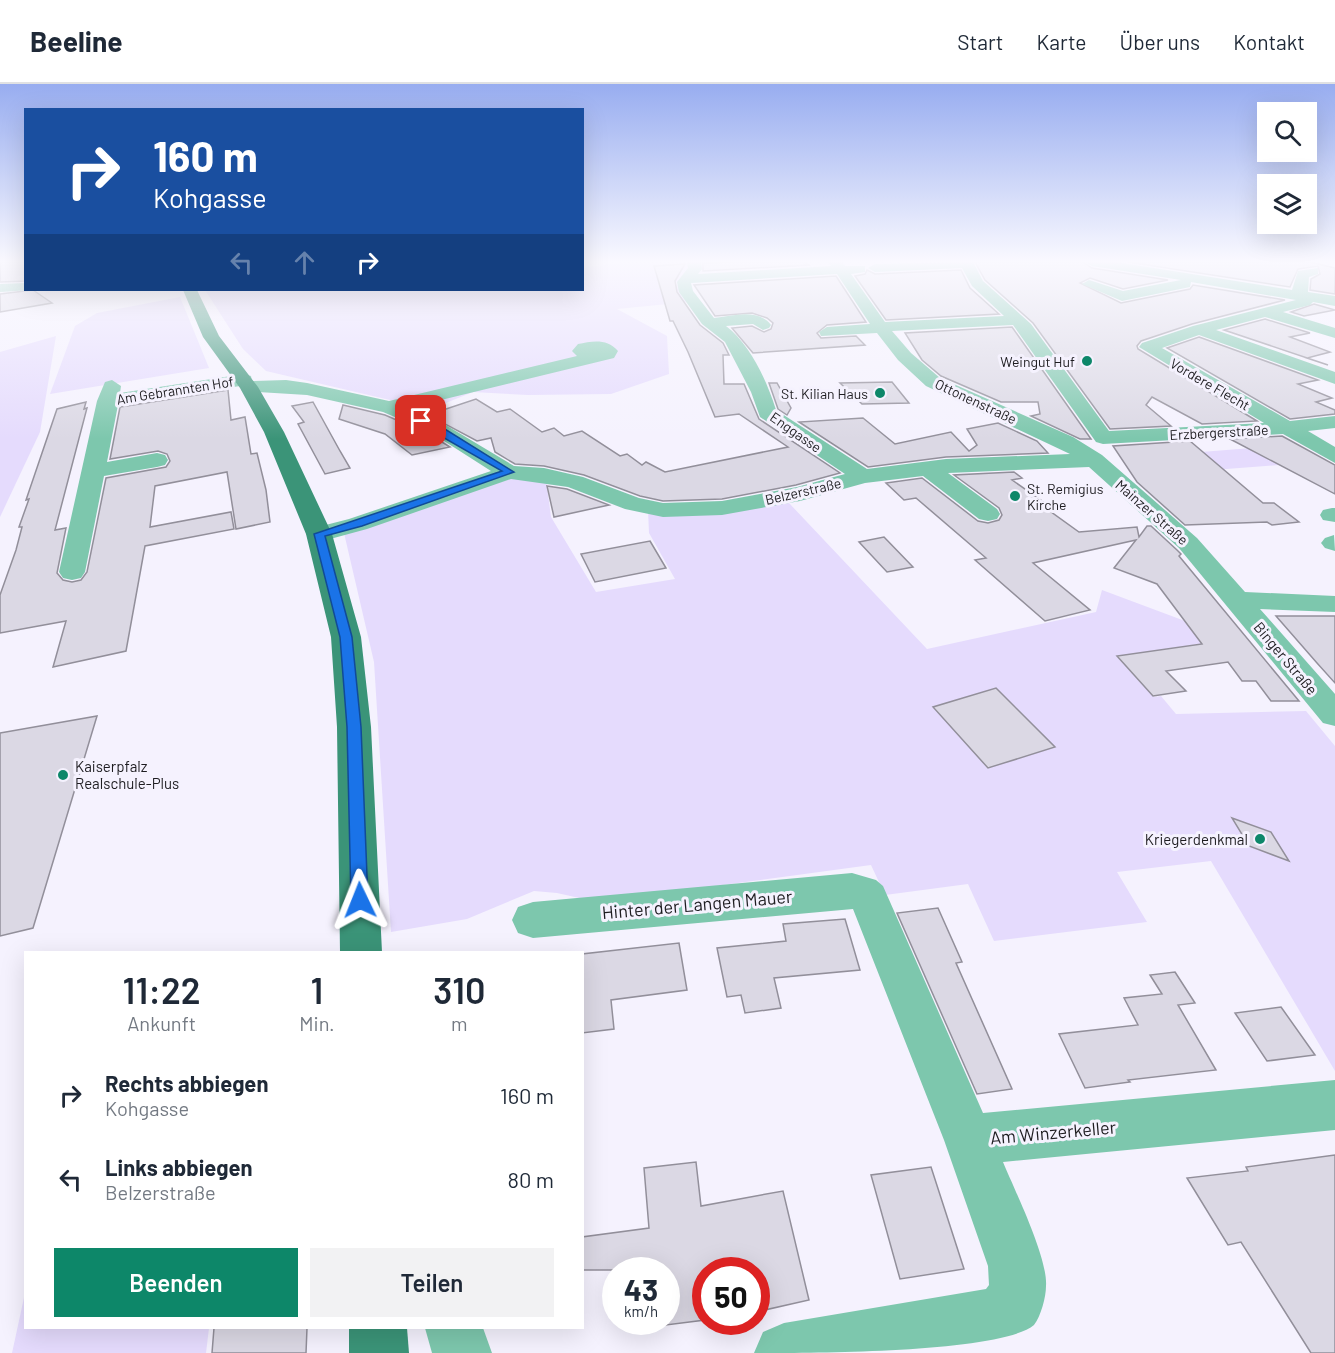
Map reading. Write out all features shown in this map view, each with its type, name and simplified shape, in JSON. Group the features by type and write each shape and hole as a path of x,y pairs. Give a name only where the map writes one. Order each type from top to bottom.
{"main road":[{"path":"204,321 211,337 246,384 274,432 319,534 346,637 354,727 362,951"},
{"path":"378,1329 379,1353"}],"street":[{"name":"Enggasse","path":"712,321 722,332 761,392 767,413 863,476"},
{"path":"722,332 751,321"},
{"path":"722,332 761,334 758,321"},
{"name":"Ottonenstraße","path":"878,321 915,370 933,382 1094,450"},
{"path":"827,332 997,321"},
{"name":"Mainzer Straße","path":"1018,321 1047,356 1092,424 1094,450 1188,543 1238,600"},
{"path":"1199,329 1229,321"},
{"path":"1296,321 1335,333"},
{"path":"1199,329 1335,378"},
{"name":"Vordere Flecht","path":"1199,329 1148,347 1221,377 1285,428 1335,456"},
{"path":"389,407 590,358"},
{"name":"Am Gebrannten Hof","path":"72,572 93,463 110,393 246,384"},
{"name":"Belzerstraße","path":"246,384 286,386 389,407 437,428 513,472 575,482 647,508 678,511 722,508 778,498 863,476 927,468 1036,460 1094,450"},
{"name":"Erzbergerstraße","path":"1094,450 1228,429 1285,428 1335,422"},
{"path":"93,463 158,453"},
{"path":"319,534 358,524 513,472 556,453"},
{"path":"927,468 988,514"},
{"path":"1238,600 1335,604"},
{"name":"Binger Straße","path":"1238,600 1335,715"},
{"name":"Hinter der Langen Mauer","path":"533,920 852,890 862,892"},
{"name":"Am Winzerkeller","path":"862,892 869,898 969,1140 1335,1105"},
{"path":"784,1353 998,1316 1014,1304 1018,1285 1016,1266 969,1140"},
{"path":"454,1329 462,1353"}],"shaded area":[{"path":"83,321 190,321 209,368 50,394 75,326"},
{"path":"225,321 640,321 667,336 669,374 611,394 528,395 473,392 426,411 390,400 266,371 243,349"},
{"path":"56,336 40,432 0,517 0,352"},
{"path":"1252,448 1279,465 1200,471 1214,462 1201,452"},
{"path":"516,477 546,479 551,517 596,592 675,579 649,533 648,510 789,503 927,649 1096,612 1102,590 1185,621 1192,620 1212,642 1117,657 1154,697 1161,696 1176,714 1306,711 1335,746 1335,1071 1211,861 1117,872 1147,922 994,941 968,884 885,895 871,865 597,902 557,893 534,891 467,919 391,932 374,662 344,533"},
{"path":"24,1298 24,1329 209,1329 206,1353 12,1353"}],"building":[{"path":"673,321 697,321 723,343 729,355 723,355 724,384 744,384 759,419 840,473 796,485 722,499 663,501 640,496 584,475 544,466 515,464 495,452 491,438 477,441 428,415 476,399 497,412 510,409 542,432 554,428 564,436 582,431 620,456 627,454 642,465 646,462 665,472 788,447 739,414 715,417"},
{"path":"771,321 865,321 827,325 817,333 821,338 856,336 865,345 753,353 732,328 752,326 764,332 771,329 773,323"},
{"path":"1031,321 1203,321 1141,341 1137,346 1138,349 1257,421 1202,424 1152,397 1146,405 1171,426 1110,429"},
{"path":"1257,321 1272,321 1310,333 1290,337 1330,352 1307,358 1224,330"},
{"path":"1012,327 1091,439 1080,439 1031,416 1040,414 1038,402 1001,402 941,376 922,360 905,333"},
{"path":"1199,337 1318,380 1298,384 1332,398 1316,402 1335,410 1335,414 1290,419 1167,348"},
{"name":"St. Kilian Haus","path":"892,382 909,403 862,404 840,383"},
{"path":"769,383 777,383 791,408 787,415 778,409"},
{"path":"228,390 231,420 245,417 251,454 257,453 266,490 270,522 236,529 227,472 155,486 150,527 231,512 234,529 145,546 126,651 53,667 66,621 0,633 0,595 16,550 22,527 19,527 29,499 26,500 57,409 86,402 84,409 87,408 55,530 66,528 57,573 63,580 72,582 81,580 87,572 106,478 166,467 170,461 167,454 158,451 110,459 120,407"},
{"path":"313,402 350,468 325,474 298,424 304,422 292,406"},
{"path":"343,405 385,415 429,434 450,447 412,455 385,434 339,419"},
{"path":"863,418 895,444 951,432 969,451 977,445 967,429 998,423 1037,441 1048,453 946,457 868,467 799,422"},
{"path":"1282,436 1335,465 1335,494 1230,439"},
{"path":"1190,441 1263,503 1274,503 1299,522 1272,525 1267,522 1185,525 1137,482 1113,446"},
{"path":"1014,472 1022,478 1012,480 1045,503 1040,504 1079,532 1137,527 1139,537 1147,526 1151,526 1181,554 1179,556 1299,701 1271,701 1256,681 1242,681 1228,662 1166,671 1186,691 1153,696 1117,656 1202,644 1157,584 1114,568 1136,540 1033,563 1090,610 1045,621 975,560 986,558 916,498 904,500 886,483 922,478 978,521 988,523 999,520 1002,515 999,508 954,475"},
{"path":"547,486 567,489 609,505 554,517"},
{"path":"884,537 913,567 887,572 859,542"},
{"path":"650,541 666,568 595,582 581,554"},
{"path":"1276,616 1335,616 1335,683 1317,663"},
{"path":"996,688 1055,747 988,768 933,707"},
{"path":"97,716 33,928 0,936 0,733"},
{"name":"Kriegerdenkmal","path":"1232,818 1271,832 1289,861 1249,846"},
{"path":"938,908 962,962 956,963 1012,1089 977,1094 897,913"},
{"path":"845,919 860,970 774,978 781,1008 745,1013 741,995 727,997 717,948 786,941 783,924"},
{"path":"679,943 687,990 611,1000 614,1029 584,1033 584,954"},
{"path":"1175,972 1195,1003 1178,1005 1216,1070 1128,1080 1130,1082 1085,1088 1059,1034 1138,1025 1124,998 1162,994 1150,975"},
{"path":"1281,1007 1315,1055 1267,1061 1235,1013"},
{"path":"1335,1155 1335,1353 1311,1353 1241,1242 1228,1245 1187,1178 1248,1171 1246,1167"},
{"path":"696,1162 701,1206 783,1191 809,1300 770,1309 770,1257 692,1257 692,1322 680,1323 680,1257 602,1257 602,1270 584,1270 584,1237 649,1228 644,1168"},
{"path":"931,1167 964,1269 900,1279 871,1175"},
{"path":"214,1329 307,1329 306,1353 212,1353"}],"place":[{"name":"Weingut Huf","path":"1087,361"},
{"name":"St. Kilian Haus","path":"880,393"},
{"name":"St. Remigius Kirche","path":"1015,496"},
{"name":"Kaiserpfalz Realschule-Plus","path":"63,775"},
{"name":"Kriegerdenkmal","path":"1260,839"}],"route":[{"path":"360,900 354,727 346,637 319,534 358,524 509,472 437,428 421,421"}]}
